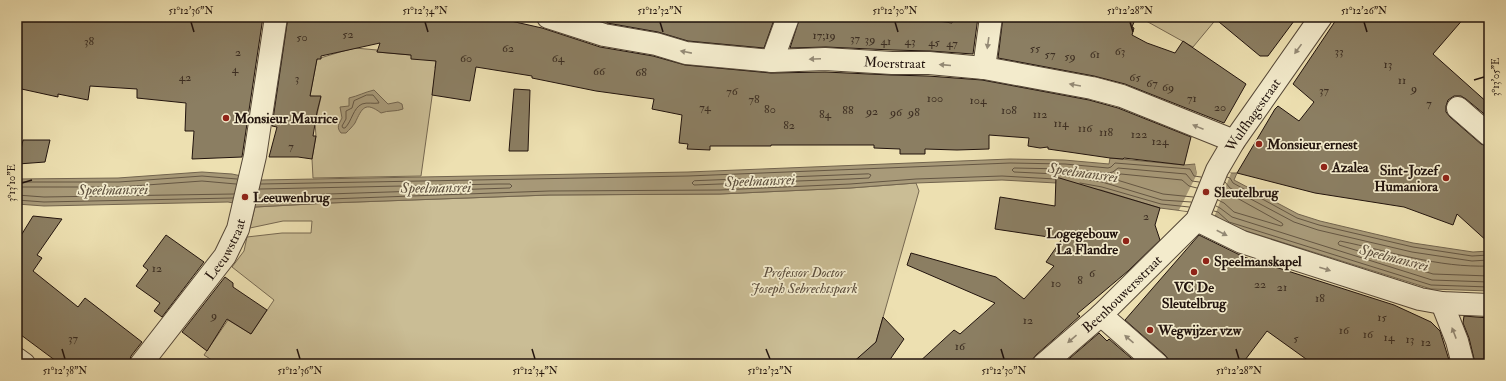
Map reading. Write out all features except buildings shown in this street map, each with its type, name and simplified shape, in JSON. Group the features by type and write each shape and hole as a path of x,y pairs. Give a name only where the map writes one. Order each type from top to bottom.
{"street":[{"name":"Leeuwstraat","path":"141,364 225,256 238,229 256,156 276,17"},
{"name":"Moerstraat","path":"548,17 604,35 656,44 686,53 772,61 825,58 892,63 929,63 984,68 1092,88 1122,96 1234,141"},
{"path":"772,61 788,17"},
{"path":"984,68 992,17"},
{"name":"Wulfhagestraat","path":"1198,216 1217,170 1234,141 1321,17"},
{"path":"1458,108 1489,135"},
{"path":"1198,216 1242,242 1420,299 1442,303 1489,305"},
{"name":"Beenhouwersstraat","path":"1044,364 1101,315 1198,216"},
{"path":"1442,303 1457,341 1463,364"},
{"path":"1101,315 1157,364"},
{"path":"17,359 24,364"}],"green space":[{"path":"1139,17 1218,17 1193,47"},
{"path":"355,48 377,50 377,52 411,55 436,61 421,176 313,178 312,159 316,136 315,123 321,97 310,96 317,59"},
{"name":"Professor Doctor Joseph Sebrechtspark","path":"916,183 919,191 876,342 862,355 870,364 218,364 204,355 228,320 251,334 274,300 232,267 244,251 247,237 282,233 311,233 312,221 283,221 250,228 255,207 549,195 720,194 850,188"}],"water":[{"path":"374,90 388,104 398,102 402,104 403,109 381,113 371,107 365,108 362,110 351,128 346,133 341,133 338,127 342,118 340,107 349,106 349,98"},
{"name":"Speelmansrei","path":"1110,158 1184,165 1195,164 1197,173 1237,173 1234,180 1298,214 1320,221 1413,243 1473,252 1489,251 1489,291 1431,289 1227,225 1215,215 1160,208 1101,190 1056,183 1002,180 916,183 850,188 720,194 549,195 255,207 228,202 44,206 17,204 17,179 118,178 202,172 232,174 261,180 688,172 1010,159 1064,160 1109,164"}],"pier":[{"name":"Sleutelbrug","path":"1195,164 1197,165 1198,171 1223,171 1231,173 1215,215 1179,210 1197,174"}],"place":[{"name":"Monsieur Maurice","path":"226,118"},
{"name":"Monsieur ernest","path":"1259,144"},
{"name":"Azalea","path":"1324,167"},
{"name":"Sint-Jozef Humaniora","path":"1446,178"},
{"name":"Sleutelbrug","path":"1206,192"},
{"name":"Leeuwenbrug","path":"245,197"},
{"name":"Logegebouw La Flandre","path":"1126,241"},
{"name":"Speelmanskapel","path":"1206,261"},
{"name":"VC De Sleutelbrug","path":"1194,272"},
{"name":"Wegwijzer vzw","path":"1150,330"}]}
